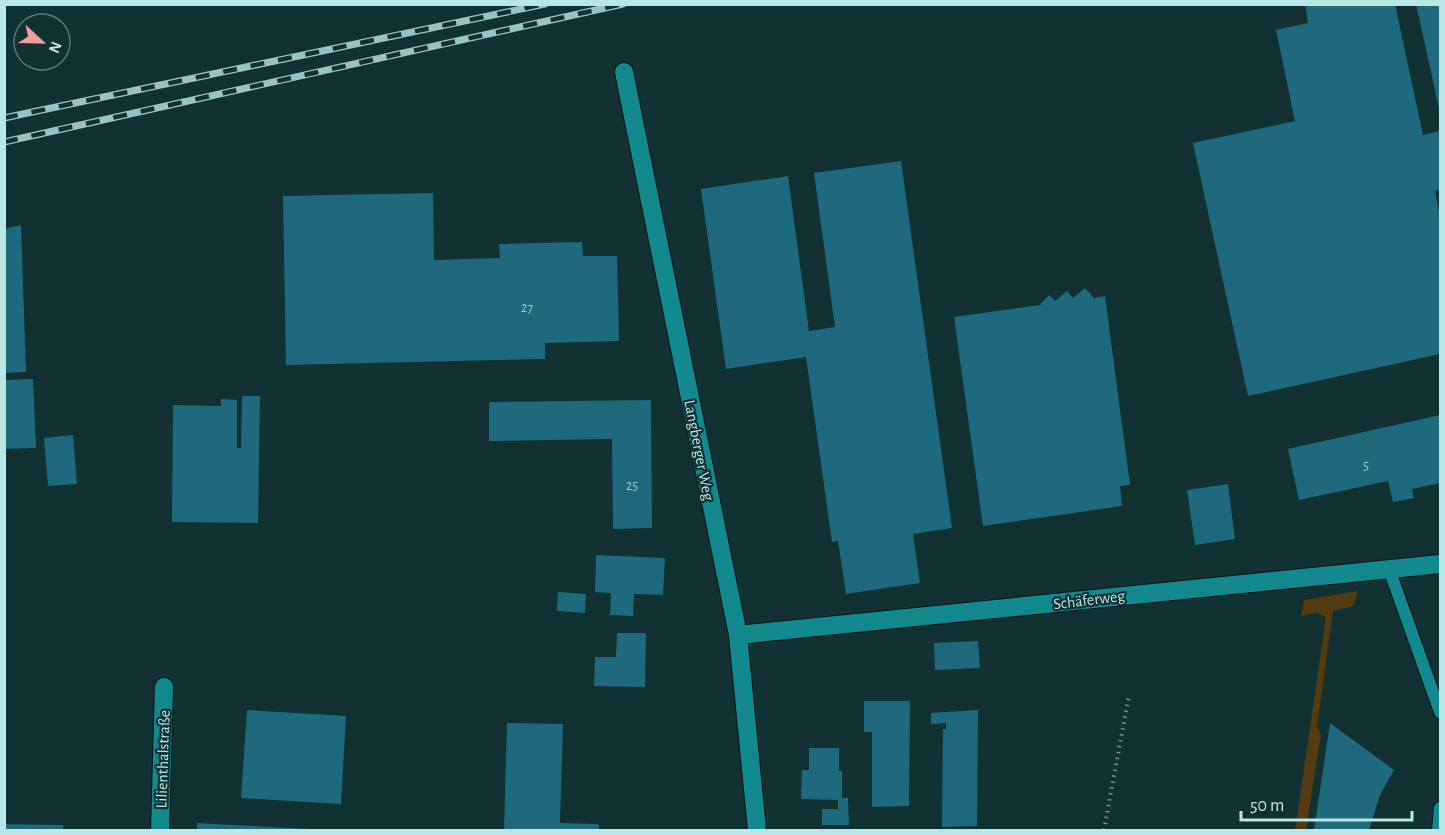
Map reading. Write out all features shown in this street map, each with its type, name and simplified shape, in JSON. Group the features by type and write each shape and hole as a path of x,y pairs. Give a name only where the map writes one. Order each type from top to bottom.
{"street":[{"name":"Langberger Weg","path":"624,72 738,635 757,831"},
{"name":"Schäferweg","path":"738,635 1440,564"},
{"name":"Lilienthalstraße","path":"160,831 164,687"}],"lane":[{"path":"1389,569 1440,712"},
{"path":"1438,831 1440,808"}],"path":[{"path":"1104,831 1129,695"}],"shaded area":[{"path":"1358,591 1353,606 1333,611 1317,728 1321,734 1306,830 1295,830 1326,617 1317,613 1301,616 1304,600"}],"building":[{"path":"1305,4 1395,4 1423,135 1440,131 1440,190 1435,191 1440,217 1440,354 1248,396 1193,143 1295,121 1276,30 1308,23"},
{"path":"1416,4 1440,4 1440,113"},
{"path":"901,161 952,528 913,534 920,583 846,594 838,541 832,542 806,357 726,369 701,189 788,176 809,331 835,327 814,173"},
{"path":"433,193 434,260 500,258 499,244 582,242 583,256 617,256 619,341 545,343 545,359 286,365 283,196"},
{"path":"21,225 26,372 4,373 4,229"},
{"path":"1085,288 1094,298 1105,296 1130,485 1120,486 1122,506 983,526 954,317 1040,305 1049,295 1055,301 1067,291 1073,298"},
{"path":"33,379 36,448 4,449 4,380"},
{"path":"242,396 260,396 258,523 172,522 173,405 221,406 221,399 237,400 237,448 241,448"},
{"path":"651,400 652,528 613,529 612,439 489,441 489,402"},
{"path":"1440,415 1440,483 1412,489 1414,498 1393,502 1388,481 1299,500 1288,449"},
{"path":"73,435 77,484 48,486 44,438"},
{"path":"1228,484 1235,539 1195,545 1187,490"},
{"path":"596,555 665,558 663,595 634,594 633,616 610,615 611,593 595,592"},
{"path":"558,592 586,594 585,613 557,611"},
{"path":"617,633 646,633 645,687 594,686 595,657 616,657"},
{"path":"978,641 980,668 935,670 934,643"},
{"path":"864,701 910,701 909,806 872,807 872,732 864,732"},
{"path":"247,710 346,716 341,804 241,798"},
{"path":"978,710 977,826 942,827 943,729 946,729 946,723 931,724 931,713"},
{"path":"507,723 563,724 560,823 599,824 599,830 504,830"},
{"path":"1330,723 1394,770 1380,795 1369,830 1314,830"},
{"path":"809,748 839,748 842,798 848,798 849,825 822,825 822,809 838,809 838,800 801,799 802,770 809,770"},
{"path":"197,823 310,829 310,830 197,830"},
{"path":"4,824 63,825 63,830 4,830"}],"railway":[{"path":"4,118 545,4"},
{"path":"4,142 623,4"}]}
